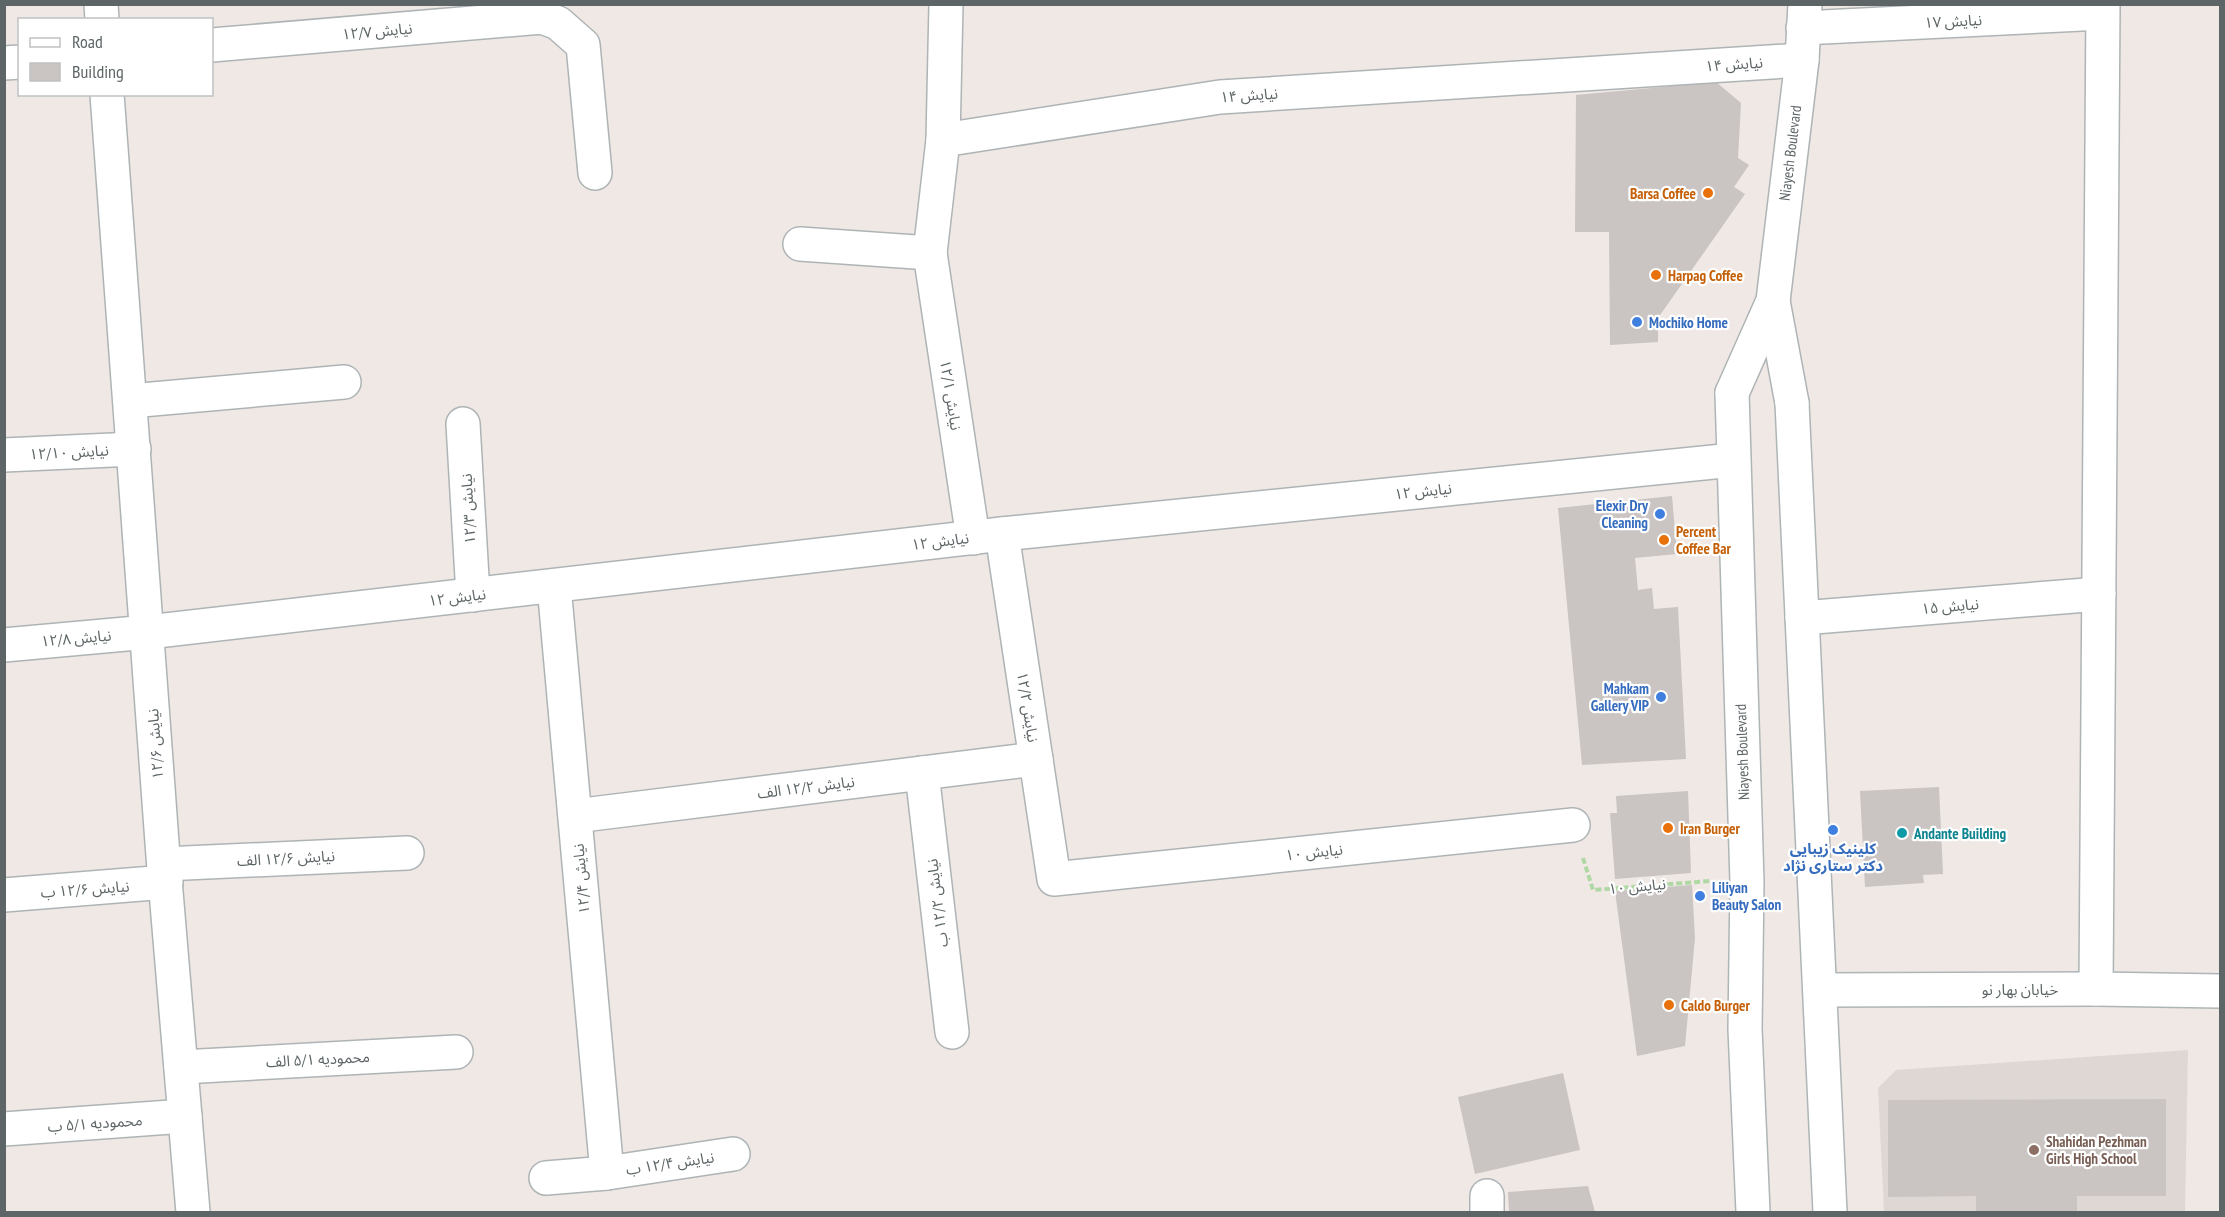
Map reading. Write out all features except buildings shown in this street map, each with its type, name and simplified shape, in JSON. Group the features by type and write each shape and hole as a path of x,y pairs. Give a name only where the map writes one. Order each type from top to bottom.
{"street":[{"path":"800,244 930,253 943,140 945,4"},
{"path":"2096,989 2103,9"},
{"name":"۱۷ نیایش","path":"1804,16 2103,9"},
{"path":"543,11 583,45 595,173"},
{"name":"۱۲/۷ نیایش","path":"213,45 543,11"},
{"name":"Niayesh Boulevard","path":"1753,1212 1745,1029 1748,882 1732,393 1773,301 1802,60 1804,16"},
{"name":"نیایش ۱۴","path":"943,140 1220,97 1802,60"},
{"name":"۱۲/۶ نیایش","path":"107,96 164,868 193,1212"},
{"name":"۱۲/۱ نیایش","path":"930,253 987,536"},
{"name":"Niayesh Boulevard","path":"1773,301 1792,403 1830,1212"},
{"path":"130,401 344,382"},
{"name":"۱۲/۳ نیایش","path":"463,424 473,595"},
{"name":"۱۲/۱۰ نیایش","path":"4,456 134,449"},
{"name":"نیایش ۱۲","path":"148,632 987,536 1733,460"},
{"name":"۱۲/۲ نیایش","path":"987,536 1036,759 1054,879"},
{"name":"۱۲/۴ نیایش","path":"554,585 607,1173"},
{"name":"۱۵ نیایش","path":"1802,618 2099,594"},
{"name":"۱۲/۸ نیایش","path":"4,645 148,632"},
{"name":"نیایش ۱۲/۲ الف","path":"575,816 1036,759"},
{"name":"نیایش ۱۲/۲ ب","path":"922,773 952,1032"},
{"name":"نیایش ۱۰","path":"1054,879 1573,825"},
{"name":"نیایش ۱۲/۶ الف","path":"164,868 407,853"},
{"name":"نیایش ۱۲/۶ ب","path":"4,895 164,868"},
{"name":"خیابان بهار نو","path":"1820,990 2220,991"},
{"name":"محمودیه ۵/۱ الف","path":"181,1067 456,1052"},
{"name":"محمودیه ۵/۱ ب","path":"4,1129 185,1116"},
{"name":"نیایش ۱۲/۴ ب","path":"546,1178 607,1173 733,1154"}],"path":[{"name":"۱۰ نیایش","path":"1573,825 1593,890 1695,881 1748,882"}],"shaded area":[{"name":"Shahidan Pezhman Girls High School","path":"2188,1050 2185,1212 1884,1212 1878,1088 1896,1070"}],"place":[{"name":"Barsa Coffee","path":"1708,193"},
{"name":"Harpag Coffee","path":"1656,275"},
{"name":"Mochiko Home","path":"1637,322"},
{"name":"Elexir Dry Cleaning","path":"1660,514"},
{"name":"Percent Coffee Bar","path":"1664,540"},
{"name":"Mahkam Gallery VIP","path":"1661,697"},
{"name":"Iran Burger","path":"1668,828"},
{"name":"کلینیک زیبایی دکتر ستاری نژاد","path":"1833,830"},
{"name":"Andante Building","path":"1902,833"},
{"name":"Liliyan Beauty Salon","path":"1700,896"},
{"name":"Caldo Burger","path":"1669,1005"},
{"name":"Shahidan Pezhman Girls High School","path":"2034,1150"}]}
